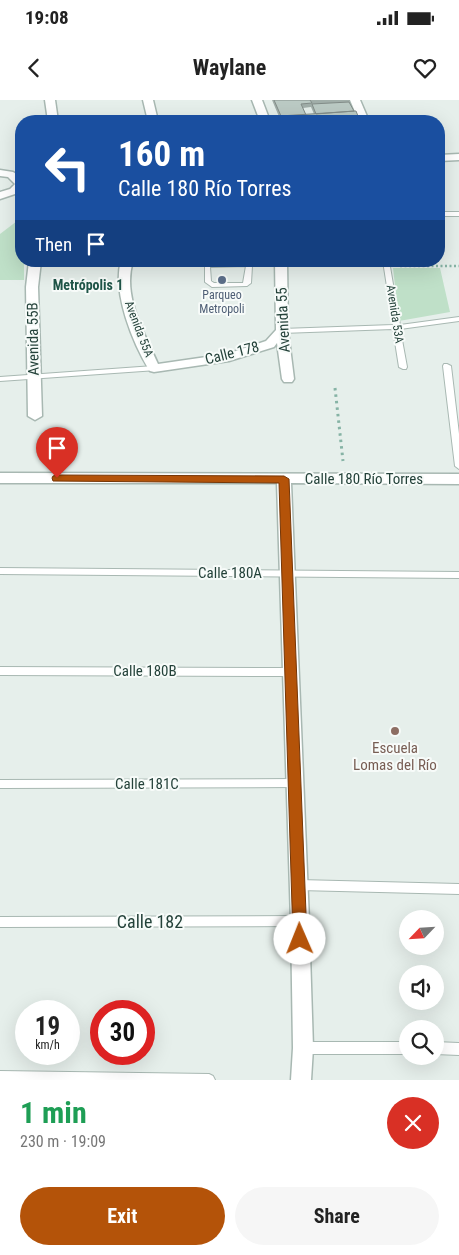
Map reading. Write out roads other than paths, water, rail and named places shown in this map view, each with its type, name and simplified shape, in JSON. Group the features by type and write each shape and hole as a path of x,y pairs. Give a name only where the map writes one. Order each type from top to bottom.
{"street":[{"path":"50,100 52,115"},
{"path":"148,100 152,115"},
{"path":"257,100 263,115"},
{"path":"355,100 361,115"},
{"path":"445,158 459,157"},
{"path":"445,167 459,166"},
{"path":"2,171 15,179"},
{"path":"0,196 8,194 15,186"},
{"name":"Avenida 55B","path":"34,267 32,287 35,416"},
{"name":"Avenida 55A","path":"123,267 123,284 132,316 154,368"},
{"name":"Avenida 55","path":"281,267 282,332 288,379"},
{"name":"Calle 178","path":"154,368 244,353 270,344 282,332"},
{"name":"Calle 180 Río Torres","path":"0,478 459,479"},
{"path":"284,479 289,574 290,672 300,920 303,1048 301,1080"}],"lane":[{"path":"445,214 459,214"},
{"path":"207,267 208,282 212,285 245,285 248,283 249,267"},
{"name":"Avenida 53A","path":"387,267 403,367"},
{"path":"282,332 397,327 459,319"},
{"path":"447,366 459,466"},
{"name":"Calle 178","path":"0,379 154,368"},
{"name":"Calle 180A","path":"0,571 459,575"},
{"name":"Calle 180B","path":"0,671 290,672"},
{"name":"Calle 181C","path":"0,784 294,784"},
{"path":"299,885 459,889"},
{"name":"Calle 182","path":"0,922 300,920"},
{"path":"303,1048 399,1048"},
{"path":"444,1048 459,1048"},
{"path":"0,1078 209,1080"}],"place":[{"name":"Parqueo Metropoli","path":"222,280"},
{"name":"Escuela Lomas del Río","path":"395,731"}],"district":[{"name":"Metrópolis 1","path":"88,285"}]}
